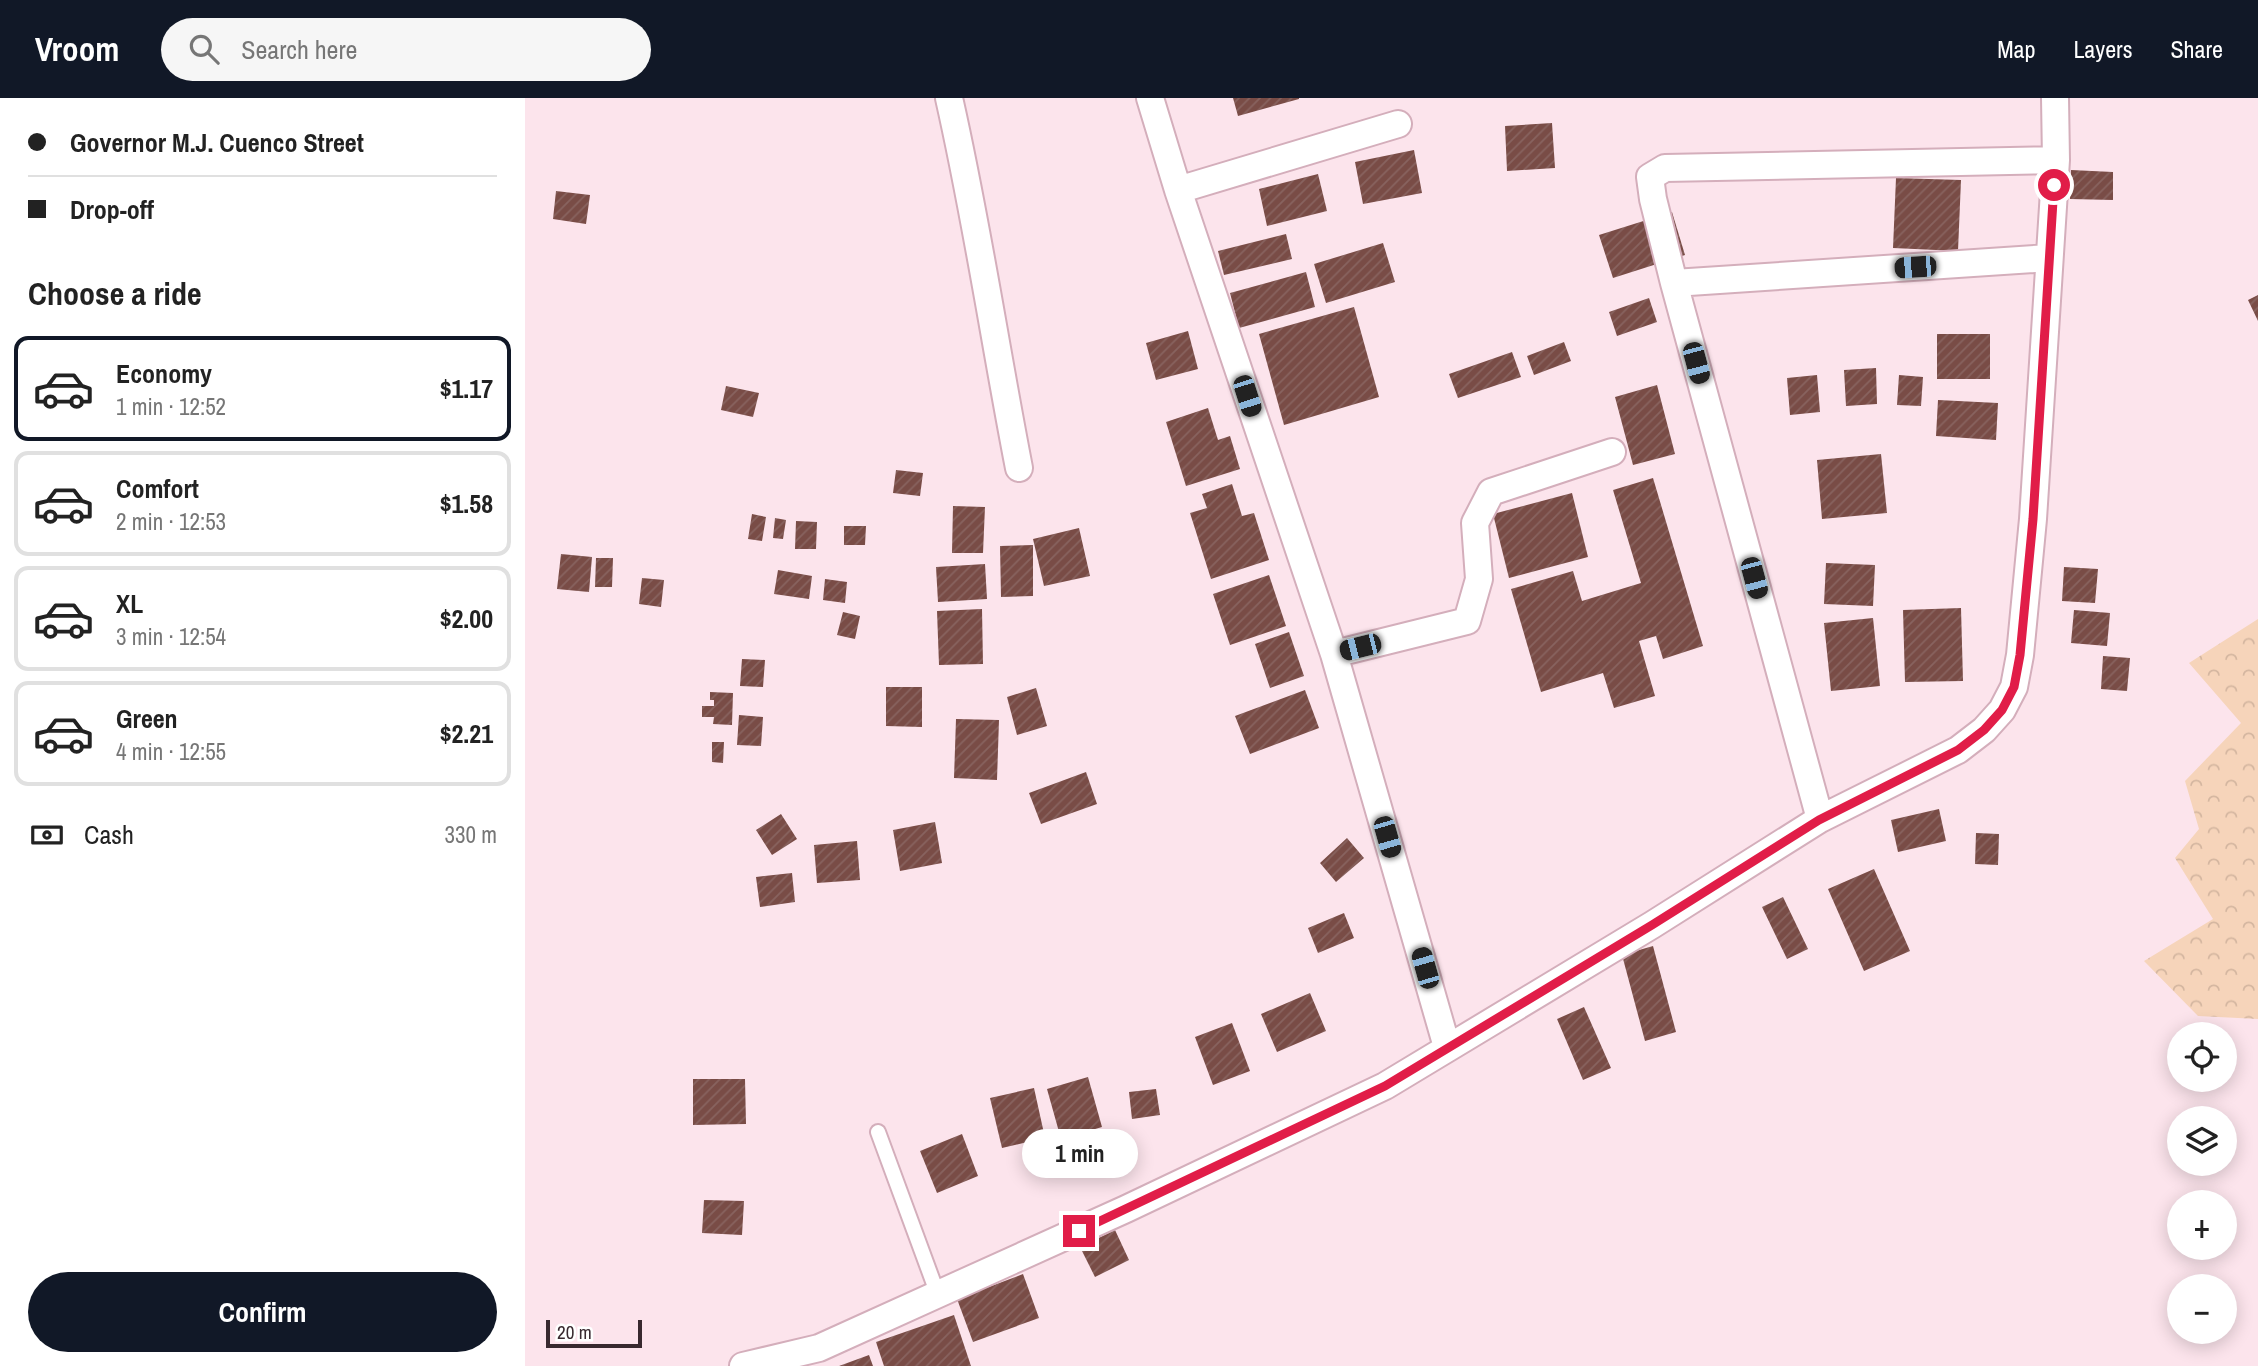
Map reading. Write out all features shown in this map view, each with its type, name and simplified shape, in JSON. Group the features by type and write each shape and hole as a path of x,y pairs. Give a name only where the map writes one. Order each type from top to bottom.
{"street":[{"path":"949,98 969,184 994,339 1019,468"},
{"path":"1150,98 1178,190 1333,654 1447,1047"},
{"path":"743,1366 819,1348 1126,1209 1385,1086 1652,925 1819,820 1958,750 1984,730 2002,710 2014,687 2020,655 2033,519 2056,160 2055,98"},
{"path":"1178,190 1398,124"},
{"path":"1819,820 1674,283 1650,177 1665,168 2056,160"},
{"path":"1674,283 2049,258"},
{"path":"1333,654 1467,621 1479,579 1475,523 1492,492 1612,452"}],"lane":[{"path":"878,1132 938,1295"}],"green space":[{"path":"2258,619 2258,1019 2198,1016 2144,961 2213,919 2175,858 2199,829 2185,781 2241,723 2189,663"}],"building":[{"path":"1233,98 1299,98 1299,99 1238,116"},
{"path":"1552,123 1555,168 1507,171 1505,126"},
{"path":"1414,150 1422,193 1363,204 1355,162"},
{"path":"2071,170 2113,172 2113,200 2070,199"},
{"path":"1318,174 1327,211 1267,226 1259,189"},
{"path":"1896,178 1961,180 1958,251 1893,248"},
{"path":"556,191 590,195 586,224 553,219"},
{"path":"1672,212 1685,255 1613,278 1599,235"},
{"path":"1286,234 1292,259 1224,275 1218,251"},
{"path":"1383,243 1395,282 1326,303 1314,264"},
{"path":"1306,272 1315,307 1239,328 1230,293"},
{"path":"2258,295 2258,321 2248,300"},
{"path":"1649,298 1657,322 1617,336 1609,312"},
{"path":"1354,307 1379,397 1284,425 1259,334"},
{"path":"1188,331 1198,369 1156,380 1146,343"},
{"path":"1937,334 1990,334 1990,379 1937,379"},
{"path":"1564,342 1571,361 1534,375 1527,356"},
{"path":"1512,352 1521,377 1458,398 1449,374"},
{"path":"1876,368 1877,404 1846,406 1844,370"},
{"path":"1817,375 1820,412 1790,415 1787,378"},
{"path":"1899,375 1923,377 1921,406 1897,405"},
{"path":"1657,385 1675,454 1633,465 1615,397"},
{"path":"726,386 759,393 753,417 721,410"},
{"path":"1938,400 1998,403 1996,440 1936,436"},
{"path":"1208,408 1218,440 1230,436 1240,469 1186,486 1166,422"},
{"path":"1881,454 1887,513 1822,519 1817,460"},
{"path":"896,470 923,473 920,496 893,493"},
{"path":"1653,478 1703,646 1663,659 1656,636 1639,641 1655,696 1614,708 1603,673 1541,692 1511,589 1573,571 1582,601 1641,583 1613,490"},
{"path":"1232,484 1242,516 1254,513 1269,560 1211,579 1190,513 1207,508 1202,494"},
{"path":"1572,493 1588,557 1509,578 1493,514"},
{"path":"953,506 985,507 983,553 952,553"},
{"path":"752,514 766,517 762,541 748,539"},
{"path":"775,518 786,520 783,539 773,538"},
{"path":"796,521 817,522 816,549 795,549"},
{"path":"844,526 866,526 865,545 844,545"},
{"path":"1079,528 1090,576 1044,586 1033,539"},
{"path":"1033,545 1033,596 1001,597 1000,546"},
{"path":"561,554 592,557 589,592 557,589"},
{"path":"596,558 613,558 612,587 595,587"},
{"path":"1826,563 1875,565 1873,606 1824,604"},
{"path":"985,564 987,599 938,602 936,567"},
{"path":"2064,567 2098,569 2095,603 2062,601"},
{"path":"778,570 812,576 809,599 774,594"},
{"path":"1269,575 1286,626 1230,645 1213,594"},
{"path":"642,578 664,580 661,607 639,604"},
{"path":"825,579 847,582 845,603 823,600"},
{"path":"1961,608 1963,681 1905,682 1903,610"},
{"path":"982,609 983,664 939,665 937,611"},
{"path":"2074,610 2110,613 2107,646 2071,643"},
{"path":"843,612 860,616 855,639 837,635"},
{"path":"1873,618 1880,686 1831,691 1824,623"},
{"path":"1289,632 1304,676 1270,688 1255,644"},
{"path":"2103,656 2130,658 2127,691 2101,689"},
{"path":"742,659 765,660 763,687 740,686"},
{"path":"886,687 922,687 922,727 886,726"},
{"path":"1036,688 1047,726 1017,735 1007,697"},
{"path":"1305,690 1319,728 1250,754 1235,716"},
{"path":"710,692 733,693 732,725 713,724 714,717 702,717 702,706 714,706 714,700 710,700"},
{"path":"739,715 763,717 761,746 737,745"},
{"path":"956,719 999,720 997,780 954,778"},
{"path":"712,742 724,742 723,763 712,762"},
{"path":"1086,772 1097,804 1041,824 1029,793"},
{"path":"1939,809 1946,841 1898,852 1891,820"},
{"path":"781,814 797,839 772,855 756,830"},
{"path":"935,822 942,863 900,871 893,830"},
{"path":"1976,833 1999,834 1998,865 1975,864"},
{"path":"1347,838 1364,858 1336,882 1320,863"},
{"path":"857,841 860,880 817,883 814,845"},
{"path":"1874,869 1910,951 1864,971 1828,889"},
{"path":"792,873 795,902 760,907 756,877"},
{"path":"1783,897 1808,949 1787,959 1762,907"},
{"path":"1344,913 1354,938 1318,953 1308,928"},
{"path":"1653,946 1676,1032 1645,1041 1622,955"},
{"path":"1310,993 1326,1031 1277,1052 1261,1014"},
{"path":"1584,1007 1611,1068 1583,1080 1557,1019"},
{"path":"1232,1023 1250,1071 1213,1085 1195,1037"},
{"path":"1088,1077 1102,1127 1061,1139 1047,1089"},
{"path":"693,1079 745,1079 746,1124 693,1125"},
{"path":"1034,1088 1045,1138 1002,1148 990,1098"},
{"path":"1156,1089 1160,1115 1132,1119 1129,1092"},
{"path":"962,1134 978,1176 937,1193 920,1151"},
{"path":"704,1200 744,1201 742,1235 702,1233"},
{"path":"1115,1230 1129,1260 1095,1277 1080,1247"},
{"path":"1023,1274 1039,1318 973,1342 957,1299"},
{"path":"954,1315 971,1366 884,1366 876,1342"},
{"path":"869,1355 873,1366 839,1366"}],"route":[{"path":"1079,1231 1385,1086 1652,925 1819,820 1958,750 1984,730 2002,710 2014,687 2020,655 2033,519 2054,185"}]}
